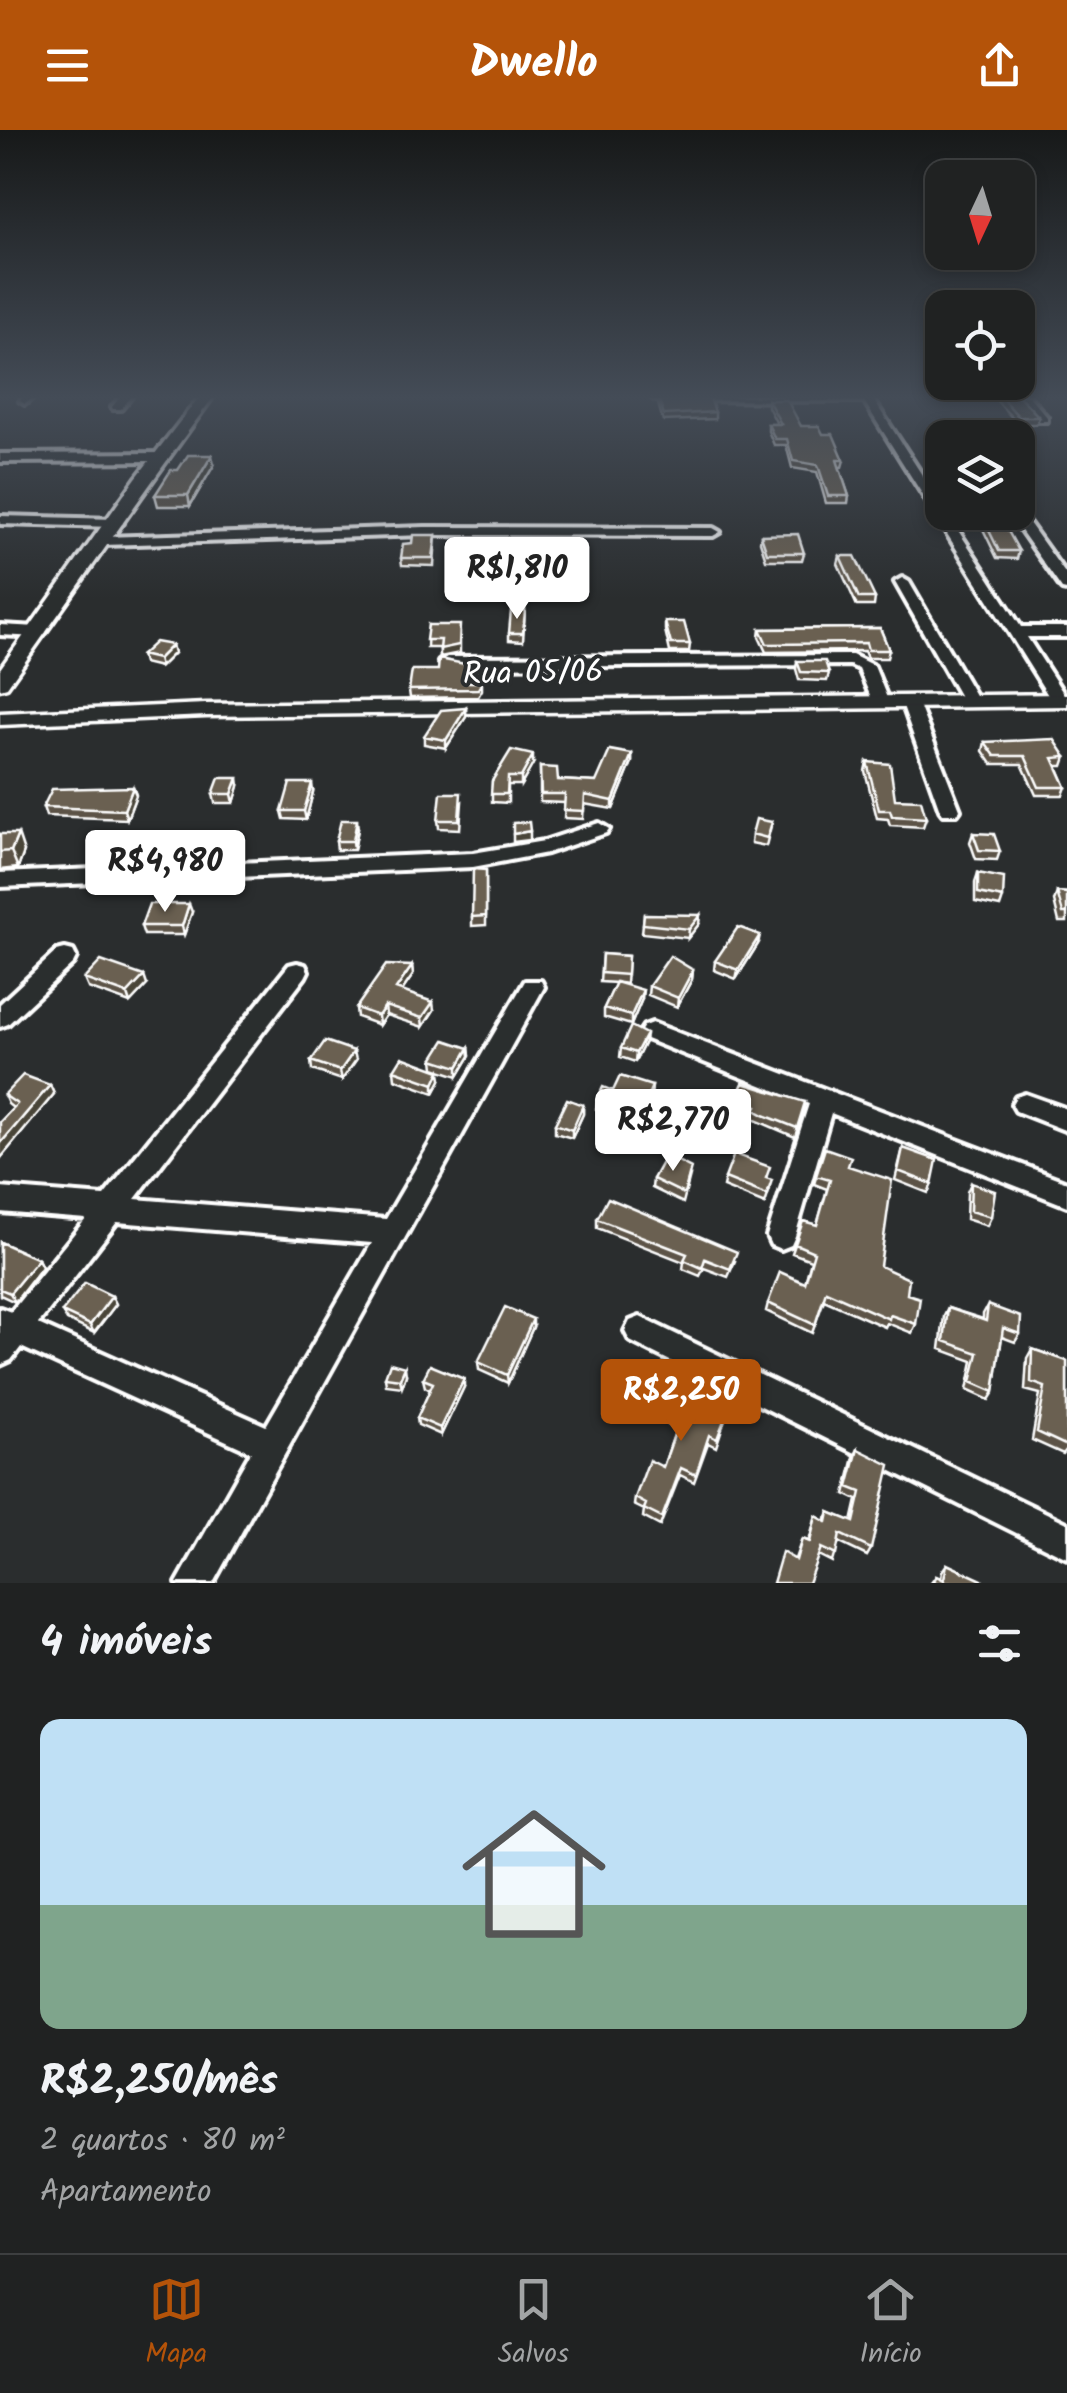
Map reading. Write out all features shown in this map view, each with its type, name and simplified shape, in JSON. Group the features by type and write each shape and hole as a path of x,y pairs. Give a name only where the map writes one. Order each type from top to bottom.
{"street":[{"path":"0,683 157,464"},
{"path":"909,464 1063,700"},
{"path":"0,520 116,523"},
{"path":"1027,530 1067,586"},
{"path":"104,541 426,531 713,532"},
{"path":"902,582 971,702"},
{"path":"0,630 38,632"},
{"path":"1016,632 1067,632"},
{"path":"446,662 852,660 866,666 881,703"},
{"name":"Rua 05/06","path":"0,719 206,710 1063,700"},
{"path":"910,702 950,810"},
{"path":"0,880 472,860 546,847 599,829"},
{"path":"0,1018 65,958"},
{"path":"271,1445 5,1334 110,1208 296,971"},
{"path":"194,1583 534,987"},
{"path":"652,1032 1067,1194"},
{"path":"780,1236 823,1098"},
{"path":"1025,1104 1067,1120"},
{"path":"0,1200 392,1232"},
{"path":"640,1331 1067,1541"}],"building":[{"path":"182,464 207,464 188,495 155,495 171,470 178,470"},
{"path":"811,464 838,464 849,496 828,496 818,465"},
{"path":"989,530 1007,530 1019,551 999,551"},
{"path":"798,534 804,553 767,553 761,535"},
{"path":"413,535 436,535 433,558 401,558 403,544 412,543"},
{"path":"497,540 517,540 515,554 495,554"},
{"path":"840,556 855,556 875,598 859,598"},
{"path":"511,610 525,610 523,633 509,633"},
{"path":"665,622 684,622 690,644 671,644"},
{"path":"428,625 460,625 459,645 440,649 441,640 426,640"},
{"path":"880,628 889,650 868,650 866,643 767,644 760,629"},
{"path":"155,642 172,645 158,659 141,655"},
{"path":"439,659 465,664 464,682 482,682 478,689 409,690 412,670 438,670"},
{"path":"797,661 825,661 829,673 801,672"},
{"path":"466,708 446,740 424,736 441,710"},
{"path":"1054,739 1066,757 1053,758 1066,787 1039,787 1025,756 995,756 985,742"},
{"path":"511,750 533,755 521,777 508,777 507,794 491,794 492,781"},
{"path":"610,750 632,754 613,801 585,795 584,811 564,810 565,794 541,794 540,767 557,768 558,780 596,782"},
{"path":"867,762 890,764 895,799 921,800 926,818 892,816 890,810 879,810"},
{"path":"219,778 238,778 232,794 213,794"},
{"path":"290,783 312,783 304,811 282,811"},
{"path":"133,787 124,810 43,807 52,789"},
{"path":"441,793 461,793 459,820 438,820"},
{"path":"756,819 772,822 767,838 752,834"},
{"path":"341,820 357,820 353,841 336,841"},
{"path":"529,822 530,831 513,834 513,823"},
{"path":"973,833 994,834 1000,851 979,850"},
{"path":"0,834 18,834 11,851 0,852"},
{"path":"473,869 486,870 486,916 472,917"},
{"path":"978,873 1004,878 1003,898 978,893"},
{"path":"1057,892 1067,893 1067,913 1063,913"},
{"path":"149,904 189,904 182,926 141,926"},
{"path":"644,914 700,915 689,929 643,924"},
{"path":"738,927 760,935 738,970 715,961"},
{"path":"602,954 628,956 627,975 601,973"},
{"path":"670,956 693,970 678,998 649,986"},
{"path":"101,961 144,976 127,994 84,979"},
{"path":"386,965 412,966 396,989 433,1002 422,1018 385,1006 378,1016 356,1008"},
{"path":"616,982 643,990 631,1016 604,1008"},
{"path":"631,1026 646,1034 636,1053 621,1048"},
{"path":"445,1040 469,1048 458,1067 433,1059"},
{"path":"325,1041 354,1051 340,1071 311,1061"},
{"path":"402,1057 440,1071 434,1084 394,1070"},
{"path":"23,1075 50,1085 0,1144 0,1122 17,1104 4,1095"},
{"path":"620,1076 652,1086 640,1114 597,1100 603,1087 613,1091"},
{"path":"743,1083 805,1102 797,1128 736,1098"},
{"path":"567,1099 583,1105 572,1130 555,1124"},
{"path":"825,1148 851,1157 848,1166 892,1180 880,1266 909,1279 907,1294 920,1298 916,1324 890,1315 889,1319 826,1291 815,1325 768,1303 780,1272 805,1283 814,1252 795,1244 803,1221 817,1225 830,1180 816,1176"},
{"path":"903,1148 937,1160 932,1184 898,1171"},
{"path":"734,1154 770,1167 766,1178 772,1180 767,1195 725,1178"},
{"path":"666,1155 691,1168 684,1194 653,1179"},
{"path":"971,1183 995,1191 991,1217 970,1211"},
{"path":"608,1198 737,1252 730,1269 705,1259 702,1268 684,1260 687,1254 597,1219"},
{"path":"0,1242 38,1259 10,1293 0,1289"},
{"path":"85,1283 112,1296 90,1325 62,1312"},
{"path":"988,1305 1021,1317 1020,1334 1003,1328 994,1392 971,1382 978,1353 944,1341 948,1308 986,1321"},
{"path":"505,1307 533,1319 507,1375 478,1362"},
{"path":"1032,1349 1067,1361 1067,1446 1037,1432 1045,1387 1031,1382"},
{"path":"390,1363 405,1367 400,1379 385,1377"},
{"path":"430,1365 464,1379 440,1428 417,1418 433,1383 423,1379"},
{"path":"672,1381 729,1407 717,1439 709,1435 696,1475 681,1468 662,1518 644,1509 646,1504 635,1498 649,1460 663,1467 679,1421 660,1412"},
{"path":"858,1449 890,1465 871,1549 840,1534 836,1555 821,1548 808,1583 773,1583 782,1552 796,1560 802,1539 810,1542 816,1516 827,1522 829,1512 854,1522 861,1492 848,1487"},
{"path":"947,1564 982,1580 981,1583 934,1583 936,1576 944,1580"}]}
